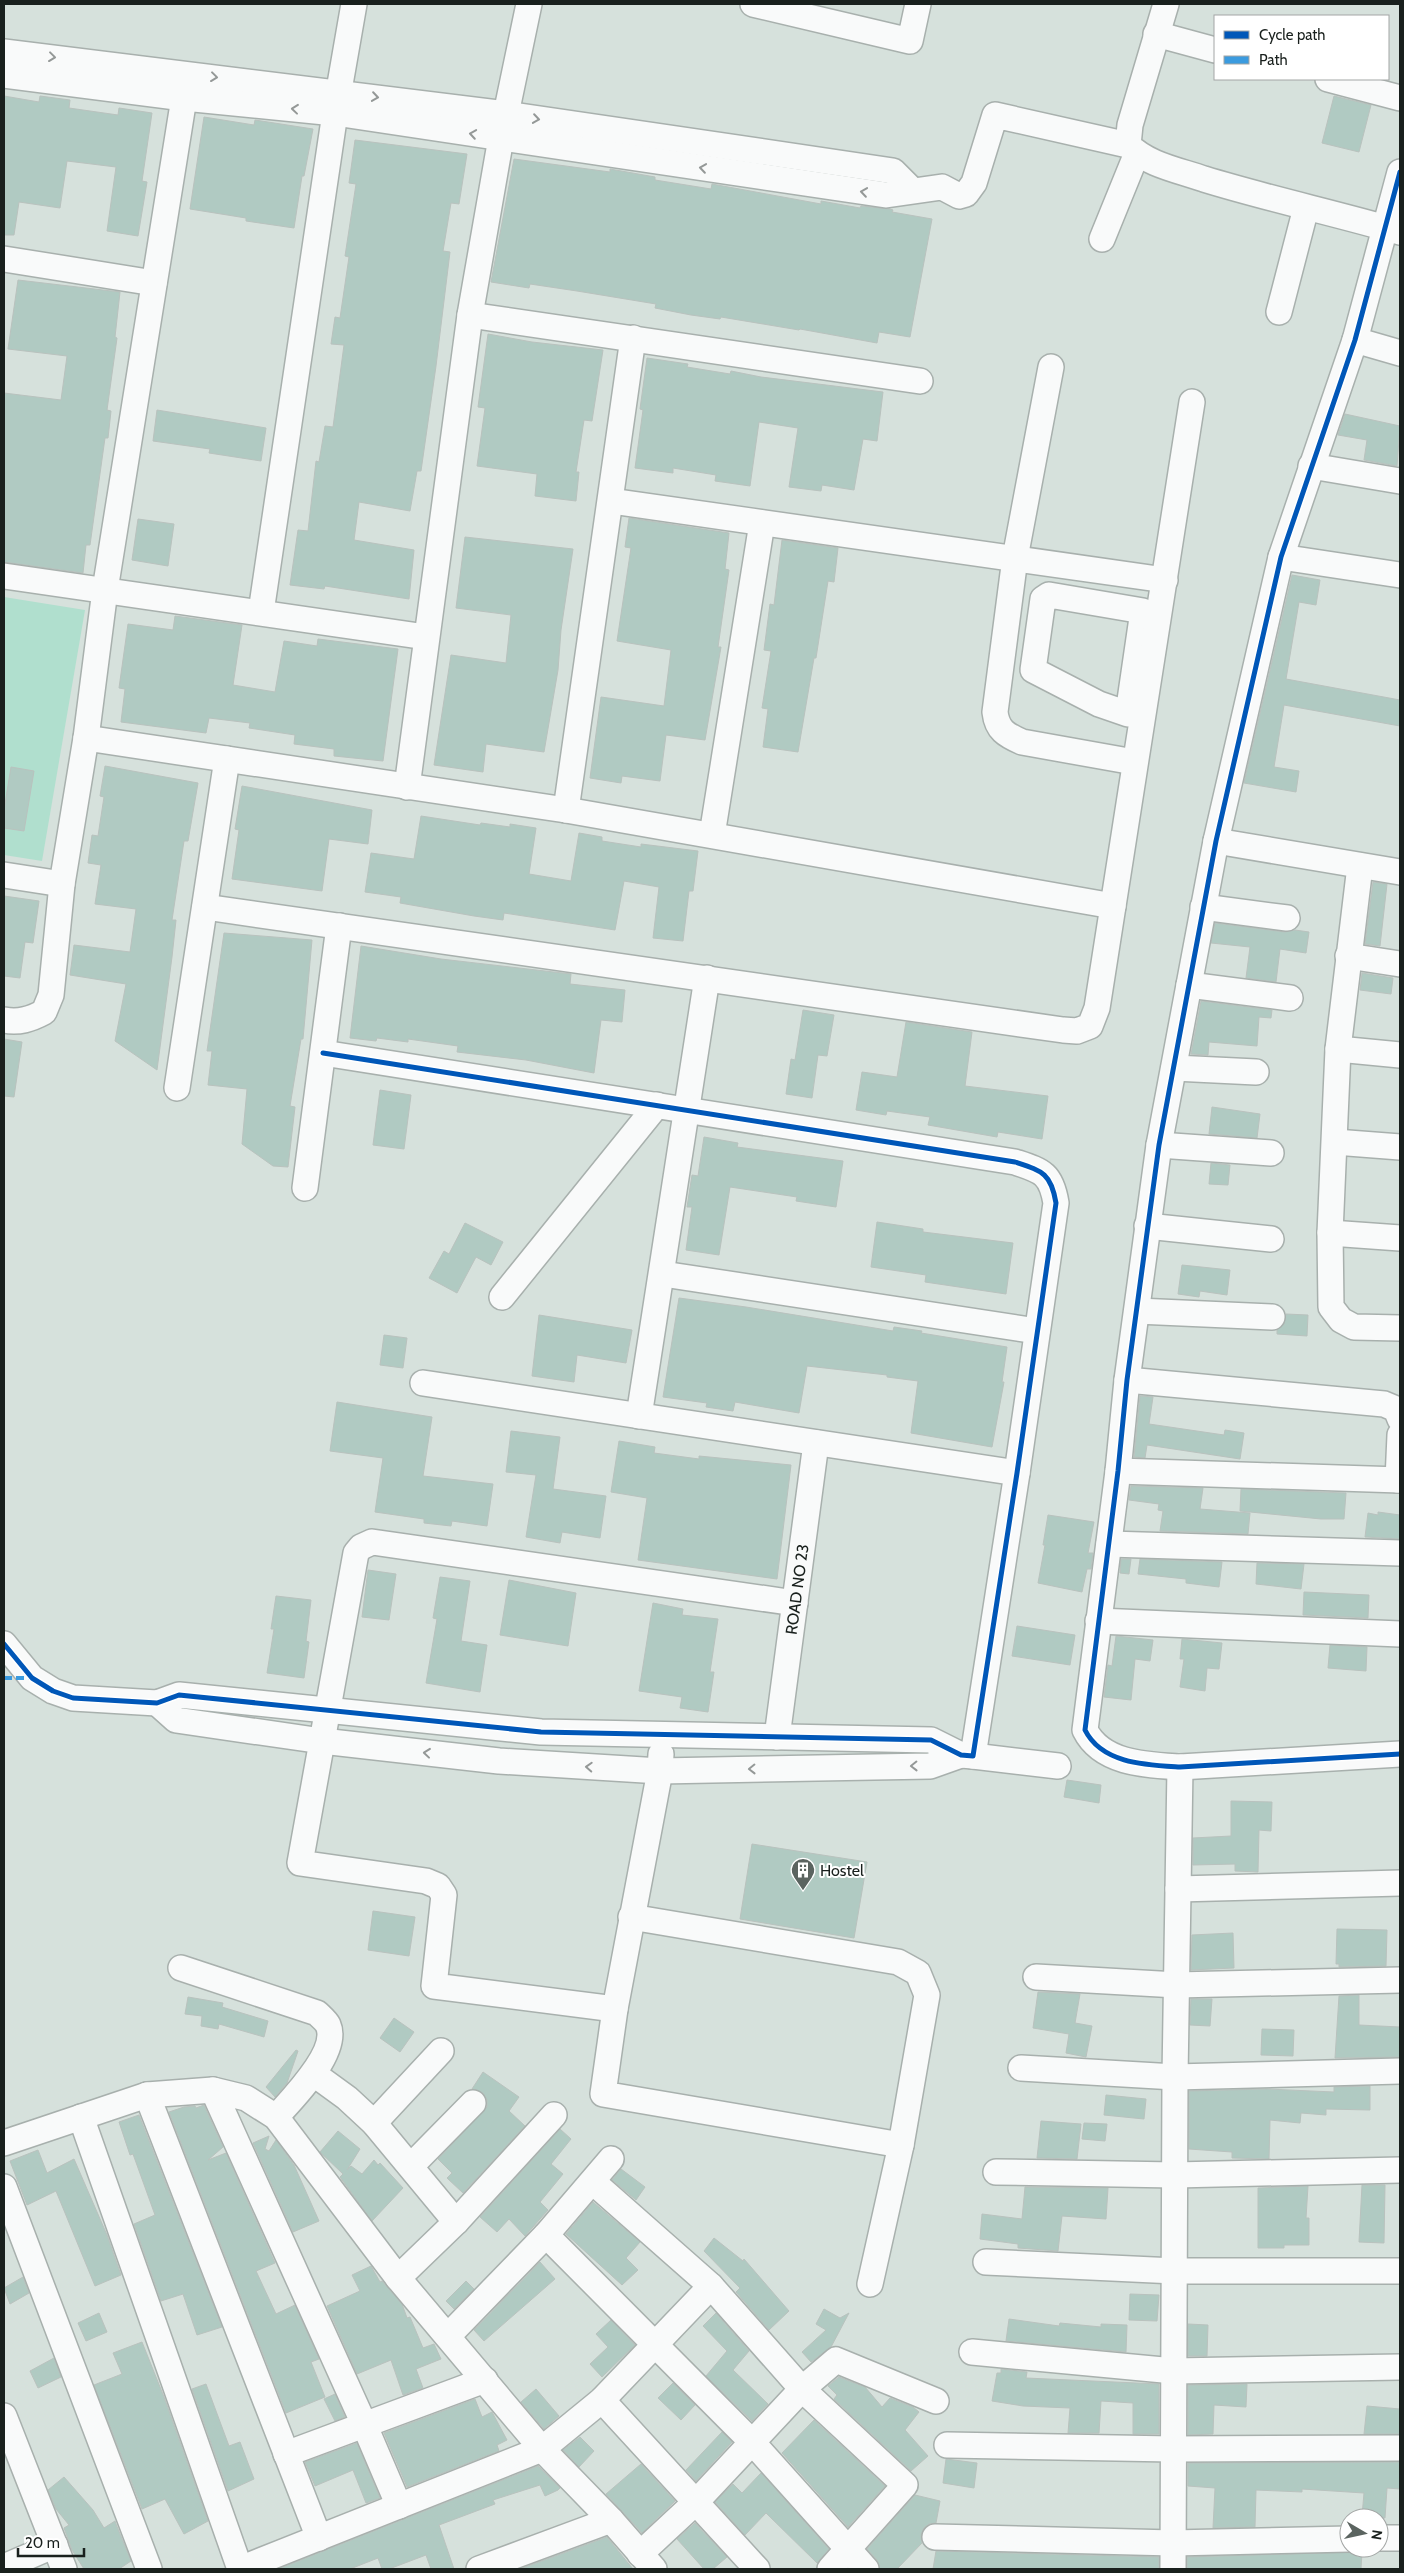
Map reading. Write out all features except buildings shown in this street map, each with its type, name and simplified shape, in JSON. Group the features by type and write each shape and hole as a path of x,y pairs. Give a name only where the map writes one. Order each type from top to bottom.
{"street":[{"path":"261,612 337,102 354,4"},
{"path":"407,786 470,315 503,126 529,4"},
{"path":"753,4 910,41 918,4"},
{"path":"1102,239 1132,149 1130,126 1166,4"},
{"path":"1156,34 1214,50"},
{"path":"4,52 503,126 886,195 942,187 959,196 966,194 974,184 994,115 1132,149 1152,162 1306,208 1392,229"},
{"path":"4,75 184,98 337,102"},
{"path":"1332,80 1400,98"},
{"path":"4,1020 12,1022 31,1019 44,1012 51,995 62,884 86,738 105,590 184,98"},
{"path":"1400,172 1392,229 1310,466 1281,557 1216,841 1159,1144 1127,1380 1118,1471 1084,1730 1090,1740 1114,1756 1134,1763 1180,1767 1400,1754"},
{"path":"1279,312 1306,208"},
{"path":"4,259 154,283"},
{"path":"470,315 920,381"},
{"path":"566,810 633,338"},
{"path":"1355,340 1400,353"},
{"path":"1052,367 1015,558 995,712 997,724 1007,736 1022,742 1134,762"},
{"path":"204,907 1077,1031 1090,1026 1097,1008 1134,762 1137,703 1146,641 1165,580 1192,402"},
{"path":"1310,466 1400,481"},
{"path":"611,501 1165,580"},
{"path":"712,835 762,522"},
{"path":"1281,557 1400,575"},
{"path":"4,576 426,636"},
{"path":"1137,703 1128,714 1099,704 1033,670 1043,599 1049,595 1143,611 1146,641"},
{"path":"86,738 566,810 1113,906"},
{"path":"177,1088 227,759"},
{"path":"1216,841 1400,872"},
{"path":"1360,866 1338,1048 1330,1233 1331,1307 1341,1320 1354,1327 1400,1328"},
{"path":"4,875 62,884"},
{"path":"1204,907 1287,918"},
{"path":"305,1188 339,926"},
{"path":"1348,956 1400,964"},
{"path":"639,1416 663,1274 686,1112 708,978"},
{"path":"1189,985 1290,998"},
{"path":"1338,1048 1400,1055"},
{"path":"323,1053 657,1105 686,1112 1015,1162 1041,1171 1053,1185 1056,1203 1017,1473 967,1756"},
{"path":"1174,1068 1256,1072"},
{"path":"502,1297 657,1105"},
{"path":"1335,1142 1400,1147"},
{"path":"1159,1144 1271,1153"},
{"path":"1148,1226 1271,1239"},
{"path":"1330,1233 1400,1238"},
{"path":"663,1274 1037,1330"},
{"path":"1137,1312 1272,1317"},
{"path":"1127,1380 1384,1404 1396,1409 1400,1419"},
{"path":"424,1383 1017,1473"},
{"path":"1118,1471 1399,1480 1400,1435"},
{"name":"ROAD NO 23","path":"777,1737 816,1443"},
{"path":"615,2009 434,1986 444,1895 438,1886 426,1881 300,1864 326,1710 356,1553 361,1547 372,1542 795,1603"},
{"path":"1109,1544 1400,1553"},
{"path":"1098,1621 1400,1634"},
{"path":"4,1644 32,1678 53,1691 73,1698 157,1703 178,1695 540,1732 931,1740 967,1756 1058,1766"},
{"path":"157,1703 176,1720 322,1742 499,1761 660,1771 930,1766 967,1756"},
{"path":"662,1735 660,1771 631,1917 603,2094 901,2145"},
{"path":"1173,2569 1175,2077 1180,1767"},
{"path":"1178,1889 1400,1884"},
{"path":"631,1917 898,1962 918,1973 927,1995 901,2145 870,2284"},
{"path":"181,1968 318,2013 328,2024 330,2040 314,2074 276,2117"},
{"path":"1036,1976 1177,1985 1400,1980"},
{"path":"374,2123 441,2051"},
{"path":"1021,2068 1175,2077 1400,2071"},
{"path":"314,2074 347,2098 374,2123 456,2222"},
{"path":"214,2090 399,2506"},
{"path":"4,2143 147,2095 214,2090 246,2098 276,2117 398,2278 486,2380 542,2449 611,2520 647,2562 697,2501 802,2389 836,2360 936,2401"},
{"path":"147,2095 319,2538"},
{"path":"411,2166 473,2103"},
{"path":"398,2278 456,2222 554,2115"},
{"path":"82,2117 240,2569 542,2449 602,2400 711,2286"},
{"path":"448,2336 546,2235 612,2159"},
{"path":"996,2172 1175,2175 1400,2170"},
{"path":"593,2182 711,2286 802,2389 905,2485 830,2569"},
{"path":"4,2187 149,2569"},
{"path":"546,2235 753,2443 866,2569"},
{"path":"986,2262 1175,2271 1400,2271"},
{"path":"972,2352 1174,2371 1400,2367"},
{"path":"286,2454 486,2380"},
{"path":"602,2400 697,2501 757,2569"},
{"path":"4,2416 64,2569"},
{"path":"947,2445 1173,2449 1400,2448"},
{"path":"479,2569 611,2520"},
{"path":"935,2537 1173,2543 1339,2539"},
{"path":"4,2567 55,2545"}],"green space":[{"path":"4,597 85,610 42,861 4,855"}],"marked path":[{"path":"4,1678 32,1678"}],"cycle path":[{"path":"1400,172 1355,340 1281,557 1216,841 1159,1145 1127,1380 1118,1471 1085,1730 1102,1750 1114,1756 1140,1763 1180,1767 1400,1754"},
{"path":"4,1644 32,1678 53,1691 73,1698 157,1703 179,1695 541,1732 931,1740 961,1755 973,1756 1017,1473 1056,1203 1048,1179 1039,1171 1015,1162 323,1053"}],"place":[{"name":"Hostel","path":"803,1891"}]}
